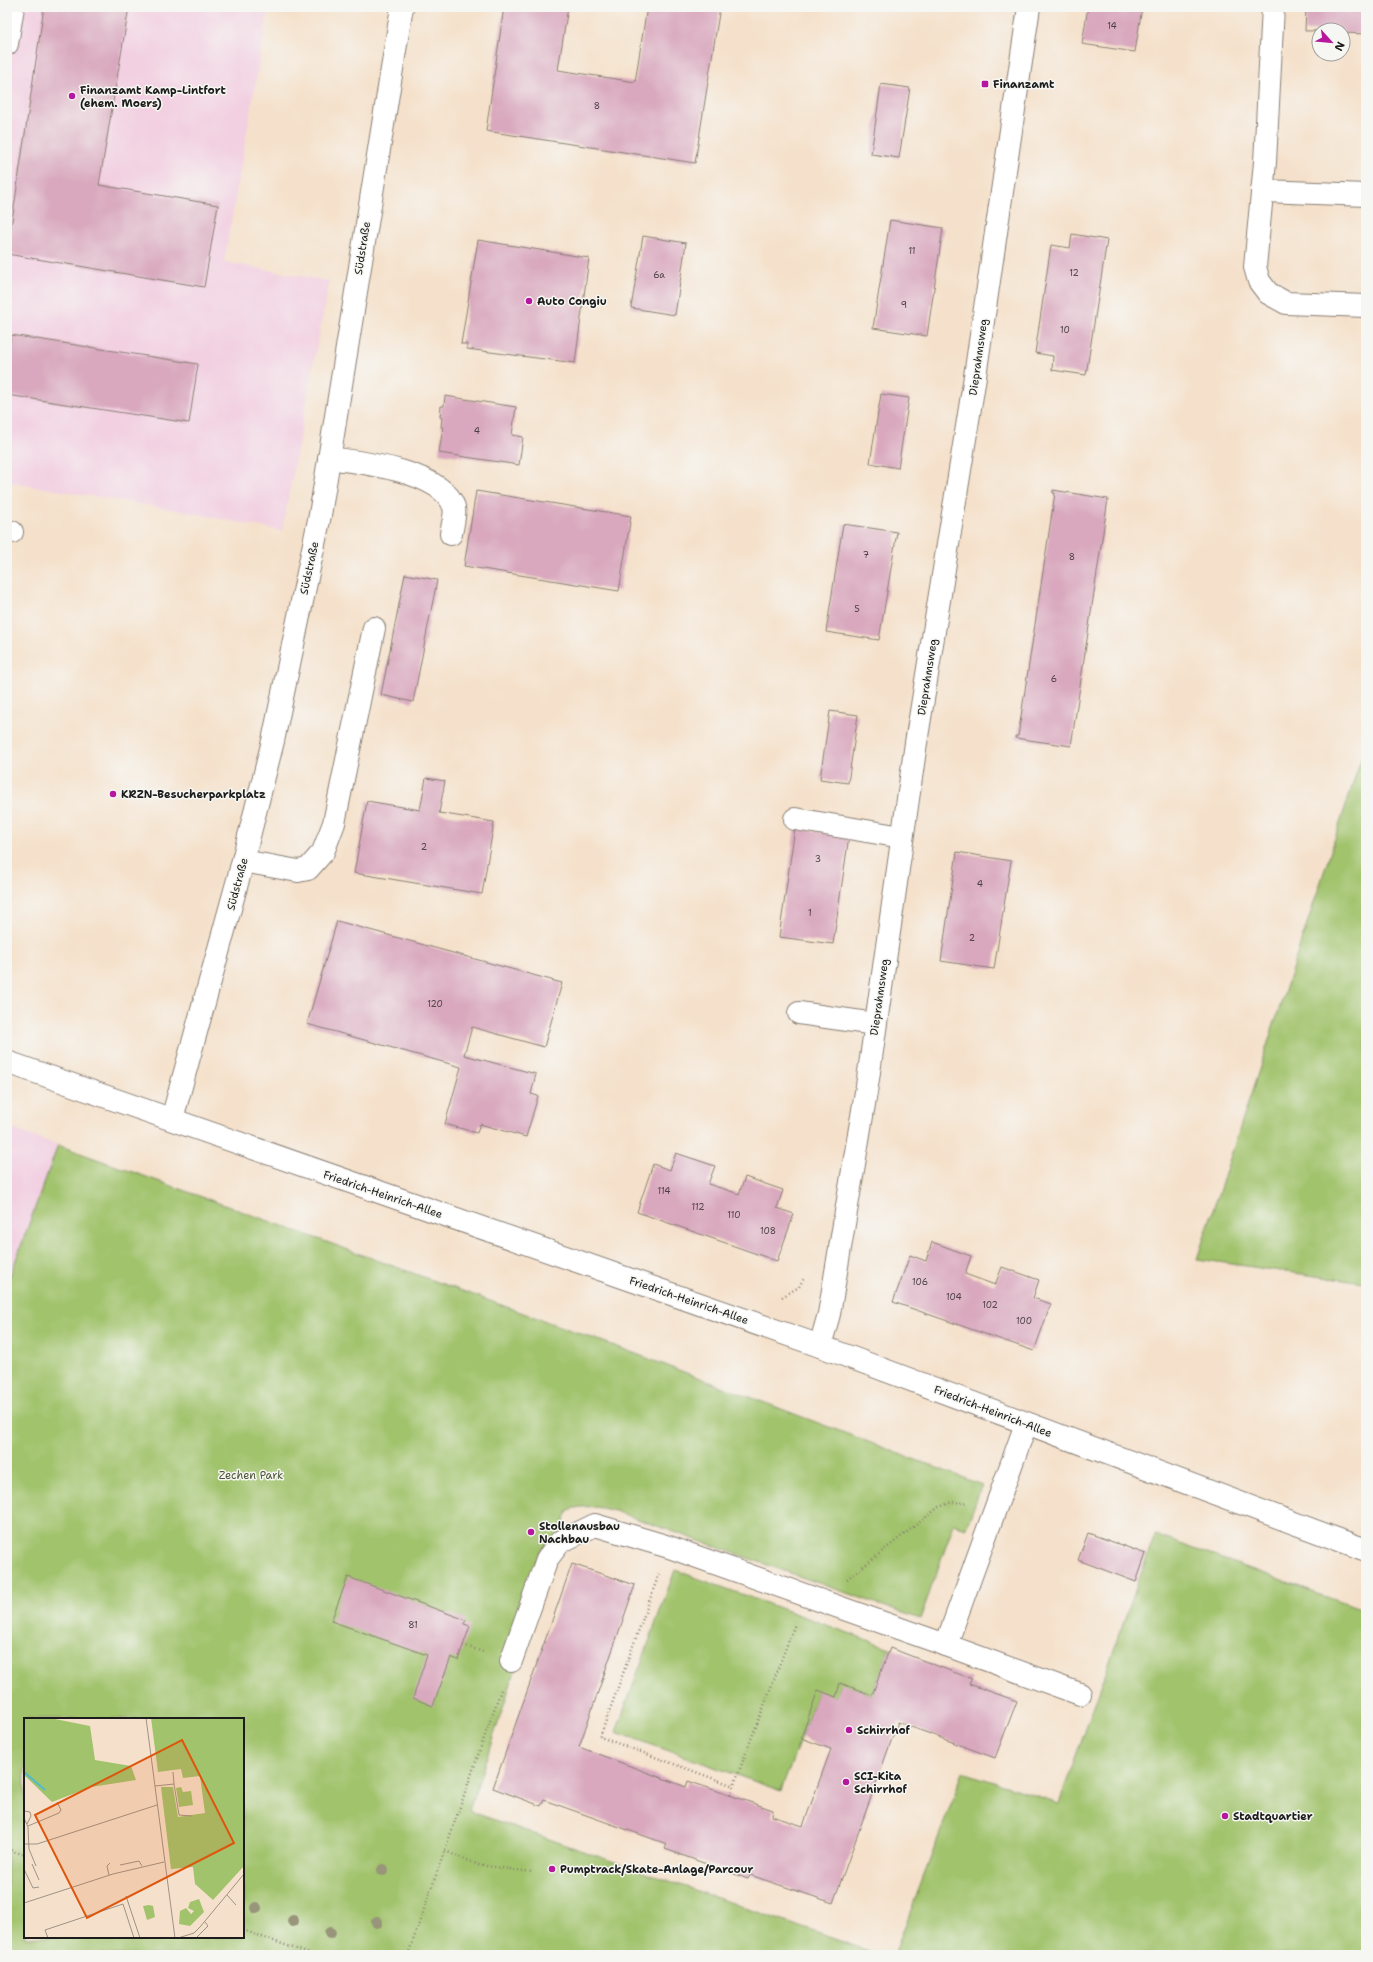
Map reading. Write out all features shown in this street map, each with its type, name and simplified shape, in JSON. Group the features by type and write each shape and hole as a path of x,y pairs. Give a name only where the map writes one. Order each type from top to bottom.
{"street":[{"path":"7,44 13,7"},
{"name":"Südstraße","path":"172,1119 243,861 275,733 320,515 402,7"},
{"name":"Dieprahmsweg","path":"820,1346 829,1314 875,1024 902,838 974,383 1029,7"},
{"path":"1273,7 1262,191 1255,267 1259,281 1268,293 1286,303 1366,306"},
{"path":"1262,191 1366,195"},
{"path":"329,458 377,464 415,476 438,487 449,496 454,508 451,534"},
{"path":"243,861 298,871 308,869 323,852 334,823 374,628"},
{"path":"795,819 902,838"},
{"path":"799,1013 875,1024"},
{"name":"Friedrich-Heinrich-Allee","path":"7,1062 820,1346 1366,1550"},
{"path":"946,1645 1026,1424"},
{"path":"511,1661 547,1559 560,1542 596,1525 669,1547 1080,1694"}],"path":[{"path":"669,1547 600,1737 734,1786"},
{"path":"408,1955 511,1661 463,1645"},
{"path":"7,1848 24,1855"},
{"path":"445,1851 480,1864 532,1872"},
{"path":"244,1930 313,1955"}],"shaded area":[{"path":"7,7 269,7 224,262 329,281 282,531 181,511 7,482"},
{"path":"7,1127 58,1145 7,1284"}],"green space":[{"path":"1366,734 1366,1280 1364,1283 1197,1259 1365,747"},
{"name":"Zechen Park","path":"58,1145 623,1349 982,1485 966,1528 954,1524 920,1619 615,1511 597,1507 580,1507 568,1510 469,1811 880,1955 7,1955 7,1284"},
{"name":"Stadtquartier","path":"1155,1535 1366,1610 1366,1955 894,1955 963,1772 1059,1803"},
{"path":"675,1570 890,1648 872,1695 840,1684 836,1697 818,1691 781,1791 616,1732"}],"building":[{"name":"Finanzamt Kamp-Lintfort (ehem. Moers)","path":"44,7 129,7 99,185 218,205 204,287 7,254"},
{"path":"504,7 568,7 558,70 635,82 647,7 720,7 695,163 486,131"},
{"path":"1088,7 1142,7 1135,52 1082,44"},
{"path":"1306,7 1366,7 1366,34 1351,33 1351,22 1311,22 1311,31 1305,31"},
{"path":"881,84 910,88 899,158 871,154"},
{"path":"890,220 943,228 927,336 873,328"},
{"path":"1072,234 1107,240 1086,375 1052,370 1053,356 1035,353 1051,245 1070,248"},
{"path":"643,236 686,243 675,315 631,308"},
{"name":"Auto Congiu","path":"478,240 589,258 575,363 467,349 467,344 461,344"},
{"path":"11,335 198,364 189,423 7,395 7,361"},
{"path":"881,394 909,398 898,468 870,463"},
{"path":"445,396 516,407 512,435 523,437 519,465 439,453 443,427 441,427 442,418 440,417 441,406 444,406"},
{"path":"1053,490 1108,499 1071,746 1015,738 1015,736 1018,736 1055,493 1053,493"},
{"path":"476,491 631,516 619,591 464,566"},
{"path":"843,524 897,532 879,640 826,632"},
{"path":"405,574 437,580 413,702 381,695"},
{"path":"830,711 858,715 848,783 820,779"},
{"path":"426,778 445,781 439,813 494,822 482,894 354,873 367,801 420,810"},
{"path":"795,828 849,836 833,944 779,937"},
{"path":"957,852 1011,861 994,969 941,961"},
{"path":"337,921 562,983 544,1047 472,1027 464,1055 536,1074 531,1094 538,1096 526,1137 480,1124 477,1133 445,1124 461,1067 307,1024"},
{"path":"676,1153 715,1166 708,1184 739,1194 745,1177 783,1190 777,1208 794,1214 777,1261 637,1212 653,1164 670,1170"},
{"path":"932,1242 971,1256 965,1274 995,1285 1002,1267 1039,1280 1033,1298 1051,1304 1034,1351 893,1302 910,1255 926,1261"},
{"path":"1088,1533 1146,1554 1136,1582 1078,1560"},
{"name":"Schirrhof","path":"572,1564 635,1585 579,1747 686,1787 688,1781 773,1810 772,1816 803,1826 831,1749 801,1738 818,1690 836,1697 840,1683 872,1695 890,1648 972,1679 969,1684 1017,1701 995,1758 898,1722 833,1903 750,1875 748,1879 665,1849 667,1844 544,1800 541,1806 493,1788"},
{"path":"348,1577 466,1620 464,1624 470,1626 458,1660 451,1657 433,1706 413,1698 427,1655 331,1621"}],"place":[{"name":"Finanzamt","path":"985,84"},
{"name":"Finanzamt Kamp-Lintfort (ehem. Moers)","path":"72,96"},
{"name":"Auto Congiu","path":"529,301"},
{"name":"KRZN-Besucherparkplatz","path":"113,794"},
{"name":"Stollenausbau Nachbau","path":"531,1532"},
{"name":"Schirrhof","path":"849,1730"},
{"name":"SCI-Kita Schirrhof","path":"846,1782"},
{"name":"Stadtquartier","path":"1225,1816"},
{"name":"Pumptrack/Skate-Anlage/Parcour","path":"552,1869"}]}
